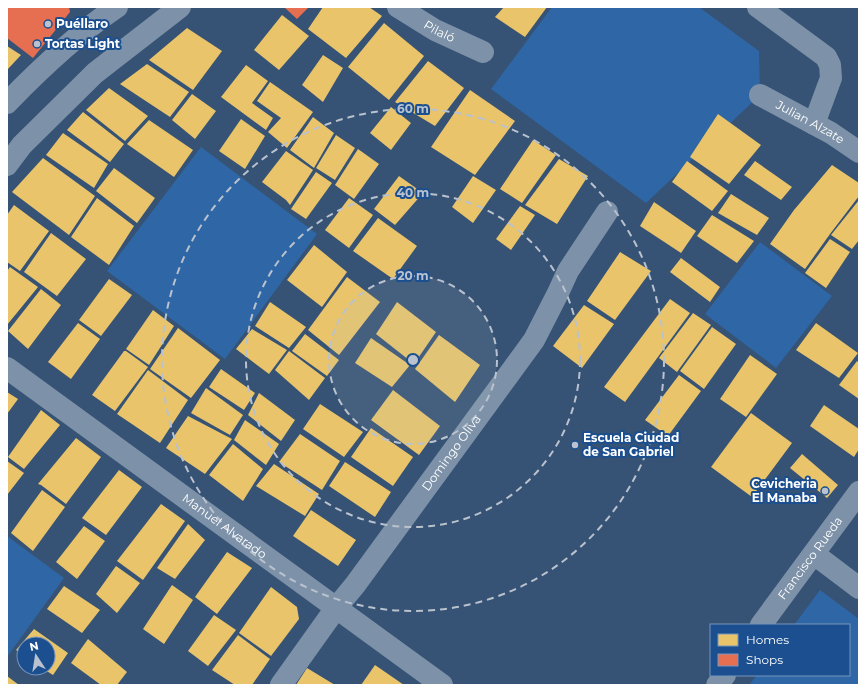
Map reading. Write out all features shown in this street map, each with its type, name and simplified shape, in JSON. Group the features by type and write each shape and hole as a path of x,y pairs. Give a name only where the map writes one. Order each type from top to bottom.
{"street":[{"path":"7,103 36,74 100,19 117,7"},
{"path":"7,165 22,145 96,73 180,7"},
{"name":"Pilaló","path":"398,7 435,30 483,52"},
{"path":"758,7 826,57 830,65 831,78 814,124"},
{"name":"Julian Alzate","path":"760,95 831,133 859,152"},
{"name":"Domingo Oliva","path":"281,685 534,340 568,271 607,212"},
{"name":"Manuel Alvarado","path":"7,368 442,685"},
{"name":"Francisco Rueda","path":"763,624 859,492"},
{"path":"814,554 859,588"},
{"path":"717,685 724,676"}],"shaded area":[{"path":"552,7 699,7 759,51 760,95 646,203 491,89"},
{"path":"201,147 317,234 225,359 107,271"},
{"path":"760,242 832,296 776,368 705,314"},
{"path":"7,536 64,578 22,636 16,636 16,645 7,657"},
{"path":"820,590 859,619 859,685 749,685 756,676 850,676 850,624 795,624"}],"building: Homes":[{"path":"323,7 369,7 382,16 346,58 308,29"},
{"path":"504,7 547,7 525,37 495,17"},
{"path":"282,15 309,36 279,70 254,50"},
{"path":"384,23 424,56 389,100 348,67"},
{"path":"187,28 222,51 193,90 149,60"},
{"path":"7,46 21,55 7,70"},
{"path":"323,55 343,68 323,102 302,85"},
{"path":"428,61 464,88 435,126 395,102"},
{"path":"147,64 189,92 170,117 120,84"},
{"path":"246,65 268,81 252,103 273,118 266,130 221,97"},
{"path":"270,82 313,112 287,148 268,132 281,118 257,101"},
{"path":"109,88 148,116 125,141 86,110"},
{"path":"470,90 515,121 475,175 431,147"},
{"path":"192,94 216,111 195,139 172,120"},
{"path":"391,107 411,123 391,150 370,133"},
{"path":"83,112 124,144 110,162 67,130"},
{"path":"718,114 761,145 729,184 690,157"},
{"path":"313,117 334,133 314,168 290,150"},
{"path":"241,119 265,136 245,169 219,151"},
{"path":"149,120 193,150 174,177 127,144"},
{"path":"63,133 108,164 94,188 46,155"},
{"path":"336,135 355,148 335,180 316,168"},
{"path":"533,140 556,155 522,203 500,189"},
{"path":"358,149 379,164 354,199 335,185"},
{"path":"286,151 313,170 290,205 286,200 262,182"},
{"path":"43,158 95,196 69,235 12,192"},
{"path":"559,159 588,176 557,224 525,205"},
{"path":"687,161 728,191 712,211 672,182"},
{"path":"755,161 792,187 781,200 744,175"},
{"path":"832,165 859,183 859,196 805,269 770,244 794,210"},
{"path":"114,168 155,198 137,223 96,191"},
{"path":"316,172 332,183 306,219 291,209"},
{"path":"399,176 423,193 395,225 374,209"},
{"path":"473,176 496,190 473,223 452,207"},
{"path":"731,194 769,218 757,235 718,213"},
{"path":"97,198 134,226 109,265 71,237"},
{"path":"349,198 373,215 349,248 325,230"},
{"path":"859,200 859,240 852,249 831,235"},
{"path":"654,202 696,231 681,253 640,226"},
{"path":"14,205 49,231 20,271 7,262 7,215"},
{"path":"520,206 535,215 511,250 496,239"},
{"path":"712,215 754,241 737,263 697,236"},
{"path":"378,218 417,246 393,279 353,251"},
{"path":"51,233 86,259 57,296 24,272"},
{"path":"830,239 850,252 826,288 805,273"},
{"path":"314,245 347,272 322,307 287,280"},
{"path":"620,252 651,271 615,320 587,301"},
{"path":"681,258 720,287 710,302 670,272"},
{"path":"10,267 38,287 7,325 7,271"},
{"path":"347,277 380,302 339,355 308,330"},
{"path":"109,279 132,295 101,336 79,320"},
{"path":"41,289 61,305 28,349 8,331"},
{"path":"670,299 690,313 625,402 604,387"},
{"path":"270,302 306,327 289,348 255,326"},
{"path":"397,302 436,332 414,364 376,334"},
{"path":"584,305 614,324 582,368 553,346"},
{"path":"153,310 174,326 149,365 126,349"},
{"path":"693,313 711,325 677,372 659,358"},
{"path":"78,323 100,339 71,379 48,362"},
{"path":"816,323 858,353 839,378 796,350"},
{"path":"712,327 736,344 704,389 680,371"},
{"path":"178,328 220,360 191,398 150,369"},
{"path":"252,329 287,350 269,374 236,349"},
{"path":"305,334 339,360 327,376 292,351"},
{"path":"439,335 480,365 455,402 415,369"},
{"path":"371,338 410,365 392,387 355,363"},
{"path":"124,351 148,367 115,411 92,395"},
{"path":"289,351 325,378 309,400 275,370"},
{"path":"750,355 777,374 746,417 720,399"},
{"path":"857,361 859,363 859,399 839,385"},
{"path":"221,369 255,393 244,410 209,387"},
{"path":"148,370 188,400 160,443 117,414"},
{"path":"679,375 701,391 668,436 645,420"},
{"path":"206,388 243,415 230,435 191,413"},
{"path":"393,390 440,426 419,455 371,420"},
{"path":"7,392 18,399 7,414"},
{"path":"259,393 295,420 281,441 248,415"},
{"path":"320,404 363,432 344,457 303,429"},
{"path":"824,405 859,429 859,449 854,457 810,426"},
{"path":"41,410 60,425 24,469 8,457"},
{"path":"751,413 792,443 752,497 711,467"},
{"path":"188,416 232,439 205,474 166,448"},
{"path":"245,420 279,444 266,465 234,440"},
{"path":"371,428 413,457 393,486 351,457"},
{"path":"300,434 340,461 322,490 279,462"},
{"path":"76,438 101,457 66,504 38,484"},
{"path":"233,444 263,469 243,501 209,475"},
{"path":"802,454 838,485 827,498 790,468"},
{"path":"7,461 24,473 7,495"},
{"path":"345,462 391,492 375,517 329,486"},
{"path":"274,464 319,494 305,516 256,486"},
{"path":"119,470 142,487 106,535 82,518"},
{"path":"42,490 65,507 33,551 11,533"},
{"path":"161,504 185,521 143,580 117,561"},
{"path":"311,510 356,540 338,566 293,536"},
{"path":"188,524 205,540 175,579 157,568"},
{"path":"84,526 105,541 77,579 56,562"},
{"path":"227,552 252,568 217,614 195,597"},
{"path":"116,566 140,583 117,613 96,594"},
{"path":"172,585 193,600 164,644 143,629"},
{"path":"64,586 100,610 82,633 47,609"},
{"path":"271,587 297,607 299,619 271,656 239,633"},
{"path":"214,615 236,630 208,666 188,651"},
{"path":"34,629 44,636 28,636"},
{"path":"238,635 270,659 252,685 235,685 212,670"},
{"path":"88,639 127,672 117,685 101,685 71,663"},
{"path":"56,645 68,653 56,671"},
{"path":"375,665 404,685 361,685"},
{"path":"307,668 335,685 296,685"},
{"path":"7,676 19,685 7,685"}],"building: Shops":[{"path":"7,7 69,7 70,12 33,58 7,38"},
{"path":"284,7 309,7 297,19"}],"place":[{"name":"Puéllaro","path":"48,24"},
{"name":"Tortas Light","path":"37,44"},
{"name":"Escuela Ciudad de San Gabriel","path":"575,445"},
{"name":"Cevicheria El Manaba","path":"825,491"}]}
